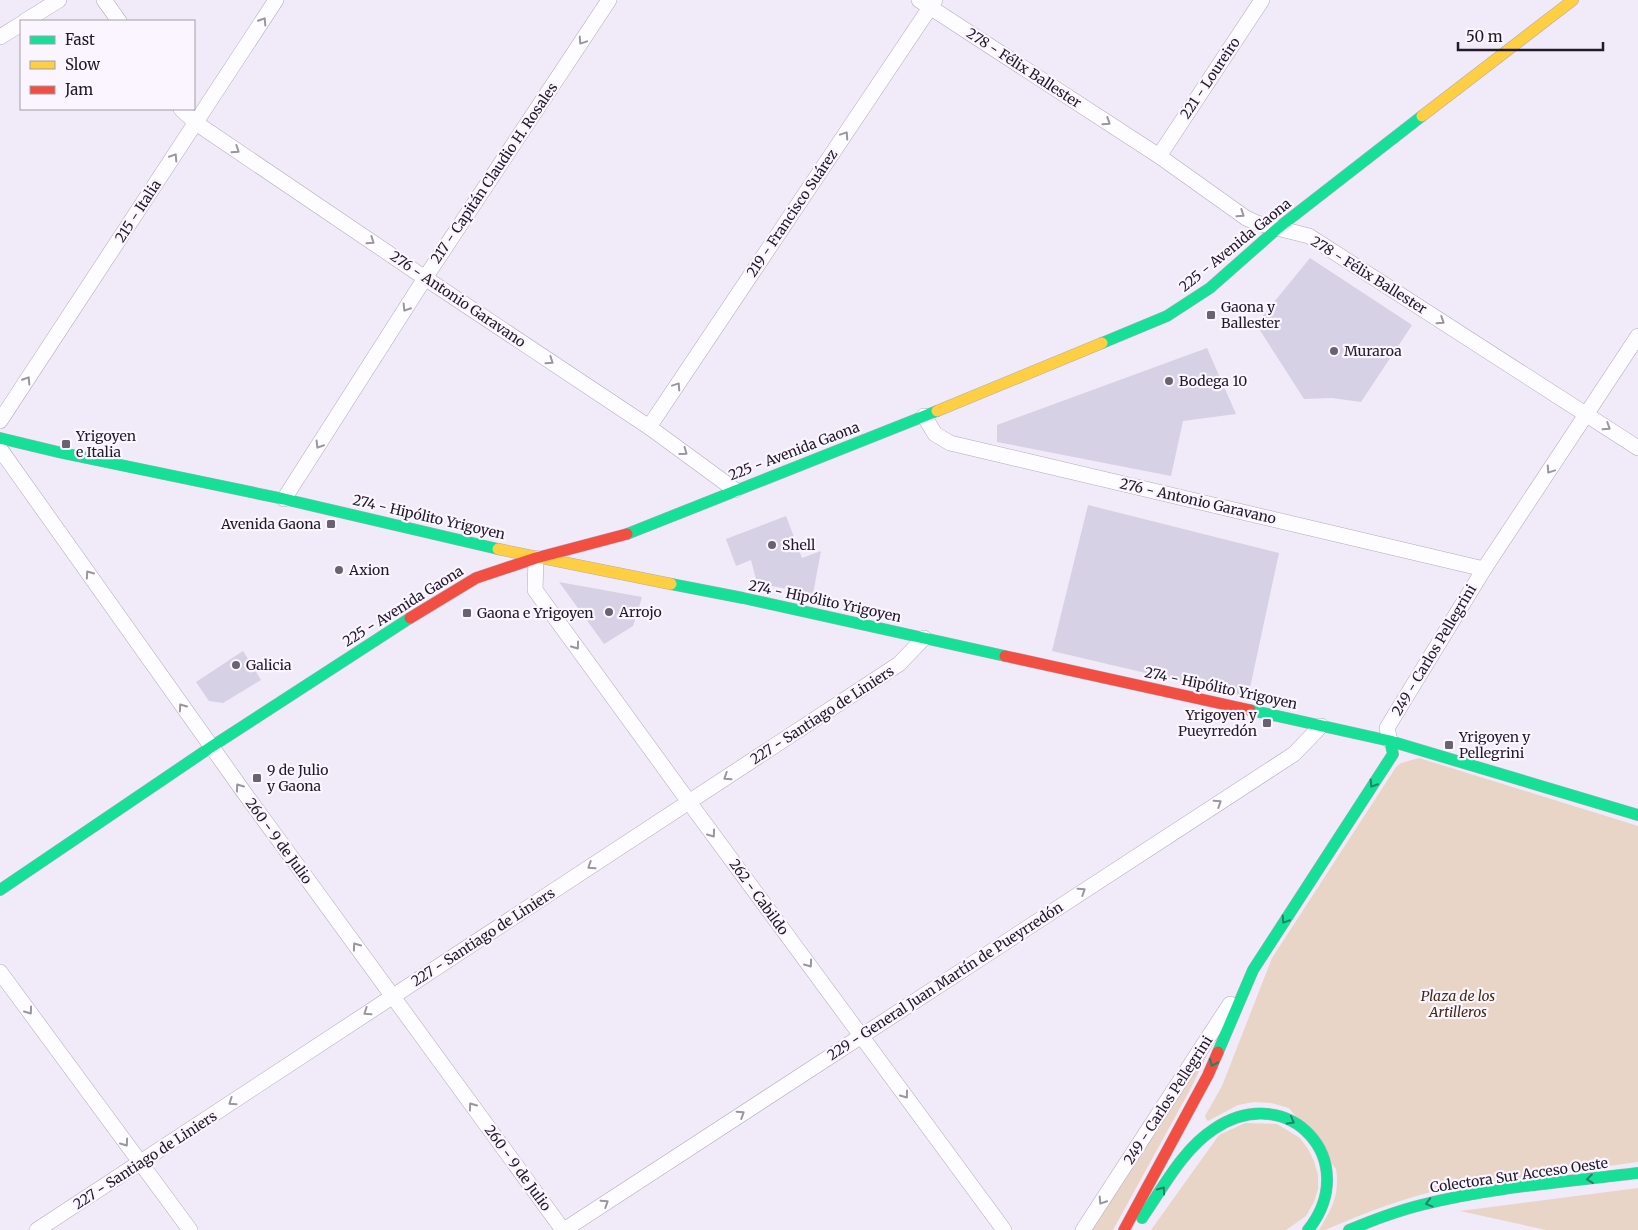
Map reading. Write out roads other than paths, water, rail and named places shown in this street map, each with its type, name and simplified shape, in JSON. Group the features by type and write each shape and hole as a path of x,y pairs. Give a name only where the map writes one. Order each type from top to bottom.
{"street":[{"path":"27,20 59,0"},
{"path":"104,0 118,20"},
{"name":"215 - Italia","path":"0,421 276,0"},
{"name":"217 - Capitán Claudio H. Rosales","path":"284,499 425,278 609,0"},
{"name":"221 - Loureiro","path":"1158,156 1262,0"},
{"name":"225 - Avenida Gaona","path":"0,890 211,747 476,578 536,558 626,534 924,416 1167,316 1210,288 1278,228 1573,0"},
{"name":"278 - Félix Ballester","path":"928,2 1158,156 1246,218 1257,223 1309,236 1638,448"},
{"name":"219 - Francisco Suárez","path":"650,427 928,2"},
{"path":"0,37 20,25"},
{"name":"276 - Antonio Garavano","path":"182,110 196,122 425,278 650,427 735,490"},
{"name":"249 - Carlos Pellegrini","path":"1083,1230 1393,754 1387,728 1484,569 1638,336"},
{"name":"276 - Antonio Garavano","path":"924,416 935,434 950,443 1484,569"},
{"name":"274 - Hipólito Yrigoyen","path":"0,438 58,452 284,499 536,558 743,598 1390,741 1638,815"},
{"name":"260 - 9 de Julio","path":"0,449 211,747 563,1230"},
{"name":"262 - Cabildo","path":"536,558 535,590 1004,1230"},
{"name":"227 - Santiago de Liniers","path":"37,1230 899,664 924,638"},
{"name":"229 - General Juan Martín de Pueyrredón","path":"563,1230 1294,754 1320,726"},
{"name":"249 - Carlos Pellegrini","path":"1124,1230 1208,1075 1253,970"},
{"path":"0,972 190,1230"},
{"path":"1134,1230 1199,1142 1214,1129 1232,1119 1248,1114 1268,1113 1288,1118 1307,1132 1319,1148 1327,1164 1328,1190 1326,1203 1318,1219 1308,1230"},
{"name":"Colectora Sur Acceso Oeste","path":"1349,1230 1387,1215 1462,1195 1638,1173"}],"place":[{"name":"Gaona y Ballester","path":"1211,315"},
{"name":"Muraroa","path":"1334,351"},
{"name":"Bodega 10","path":"1169,381"},
{"name":"Yrigoyen e Italia","path":"66,444"},
{"name":"Avenida Gaona","path":"331,524"},
{"name":"Shell","path":"772,545"},
{"name":"Axion","path":"339,570"},
{"name":"Arrojo","path":"609,612"},
{"name":"Gaona e Yrigoyen","path":"467,613"},
{"name":"Galicia","path":"236,665"},
{"name":"Yrigoyen y Pueyrredón","path":"1267,723"},
{"name":"Yrigoyen y Pellegrini","path":"1449,745"},
{"name":"9 de Julio y Gaona","path":"257,778"}],"park label":[{"name":"Plaza de los Artilleros","path":"1458,1004"}]}
